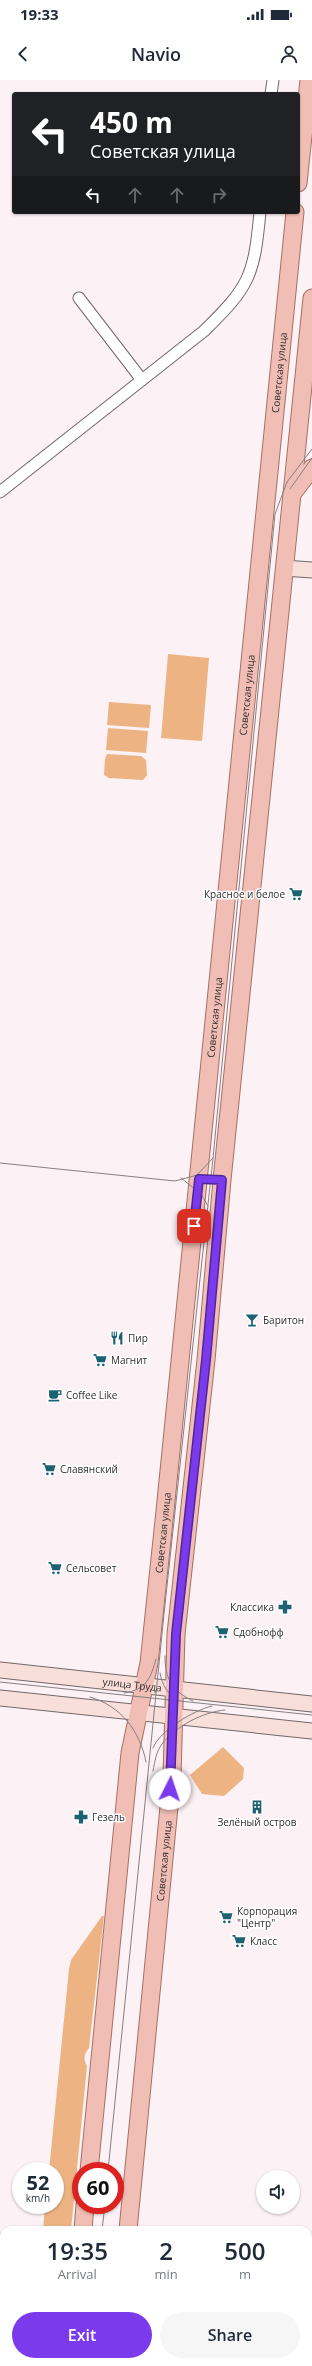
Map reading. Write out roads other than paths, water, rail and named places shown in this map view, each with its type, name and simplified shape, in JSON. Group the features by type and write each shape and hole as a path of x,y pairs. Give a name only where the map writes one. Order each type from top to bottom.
{"main road":[{"path":"300,164 309,80"},
{"name":"Советская улица","path":"90,2162 127,1779 144,1686 164,1527 280,377 295,214"},
{"name":"Советская улица","path":"128,2226 168,1817 174,1717 176,1634 206,1353 222,1180 273,691 284,568 292,494 308,380 312,298"},
{"path":"280,377 308,380"},
{"path":"292,494 312,468"},
{"path":"261,565 312,570"},
{"path":"199,1179 222,1180"},
{"name":"улица Труда","path":"0,1670 312,1704"},
{"path":"0,1698 312,1731"},
{"path":"83,2226 84,2214"}],"street":[{"path":"271,92 273,80"},
{"path":"0,492 204,331 234,302 249,279 256,251 260,214"},
{"path":"79,298 142,380"}],"tram line":[{"path":"109,2162 164,1614 213,1158 275,514 287,482 312,449"},
{"path":"290,489 312,458"},
{"path":"0,1163 175,1181 197,1175 213,1158"},
{"path":"181,1178 201,1194 208,1206"},
{"path":"165,1656 166,1671 171,1683 180,1693 193,1701"},
{"path":"124,1693 138,1689 146,1682 152,1672 156,1659"},
{"path":"160,1673 162,1682 166,1689 179,1701"},
{"path":"0,1682 312,1715"},
{"path":"90,1697 111,1707 120,1713 127,1721 139,1740 146,1762"},
{"path":"153,1748 162,1735 178,1722 196,1712 212,1706"},
{"path":"153,1771 158,1750 168,1737 175,1731 199,1717 225,1710"},
{"path":"102,2226 104,2214"}],"place":[{"name":"Красное и белое","path":"296,894"},
{"name":"Баритон","path":"252,1320"},
{"name":"Пир","path":"117,1338"},
{"name":"Магнит","path":"100,1360"},
{"name":"Coffee Like","path":"55,1395"},
{"name":"Славянский","path":"49,1469"},
{"name":"Сельсовет","path":"55,1568"},
{"name":"Классика","path":"285,1607"},
{"name":"Сдобнофф","path":"222,1632"},
{"name":"Зелёный остров","path":"257,1807"},
{"name":"Гезель","path":"81,1817"},
{"name":"Корпорация \"Центр\"","path":"226,1917"},
{"name":"Класс","path":"239,1941"}]}
